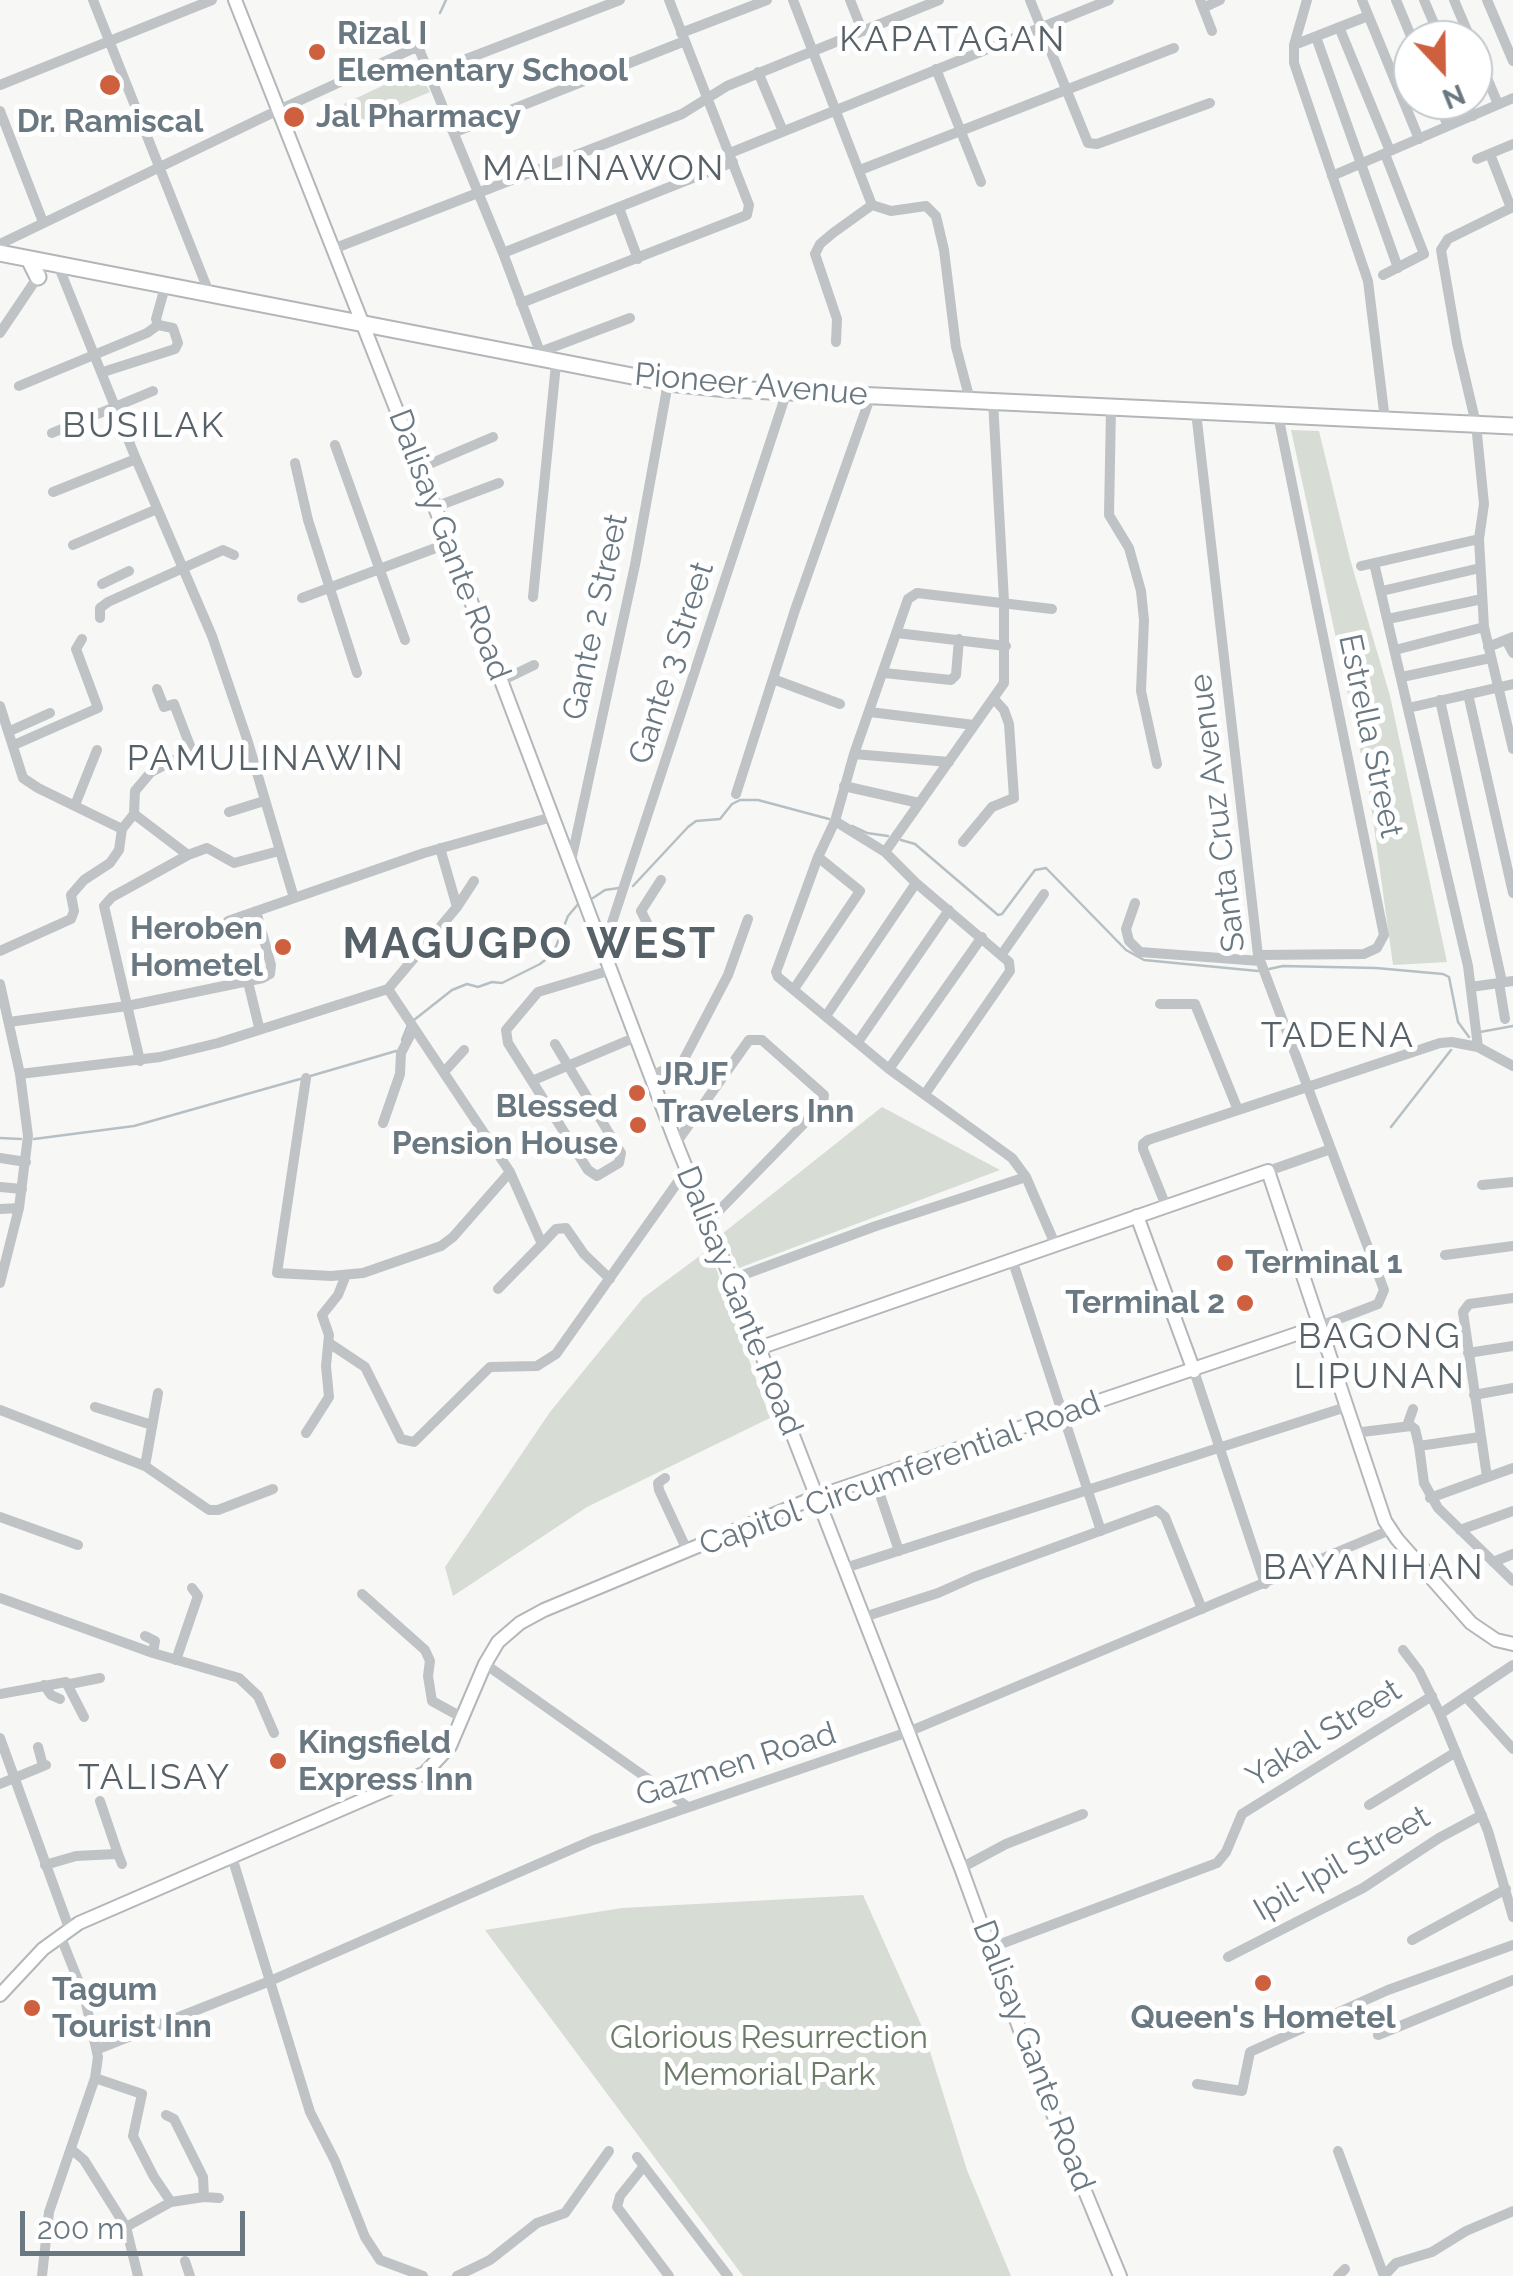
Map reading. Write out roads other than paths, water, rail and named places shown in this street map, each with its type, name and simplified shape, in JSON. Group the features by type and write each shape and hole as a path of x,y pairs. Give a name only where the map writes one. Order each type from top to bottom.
{"highway":[{"name":"Pioneer Avenue","path":"0,253 48,268 539,356 556,364 668,383 1513,426"}],"main road":[{"name":"Dalisay Gante Road","path":"234,0 420,468 686,1169 760,1348 961,1868 1032,2063 1120,2276"},
{"path":"760,1348 1268,1171 1390,1530 1471,1623 1496,1640 1513,1644"},
{"path":"1137,1216 1194,1371"},
{"name":"Capitol Circumferential Road","path":"0,1995 65,1932 425,1773 450,1746 498,1642 530,1617 816,1496 1320,1326"}],"street":[{"path":"93,0 210,295"},
{"path":"0,86 212,0"},
{"path":"430,73 620,0"},
{"path":"521,303 747,215 749,204 669,0"},
{"path":"455,132 768,0"},
{"path":"792,0 838,109 872,205"},
{"path":"850,0 862,30"},
{"path":"333,249 682,114 721,89 758,72 862,30 908,6 939,0"},
{"path":"1030,0 1085,140 1092,144 1210,103"},
{"path":"503,252 619,208 732,158 782,130 1109,0"},
{"path":"1212,31 1201,4 1220,0"},
{"path":"1307,0 1294,44 1294,63 1368,281 1386,420"},
{"path":"1362,0 1419,139"},
{"path":"1487,0 1513,61"},
{"path":"1294,44 1368,16"},
{"path":"1339,27 1424,254 1383,275"},
{"path":"1316,37 1398,268"},
{"path":"0,244 414,48 422,52 480,192 539,356 630,318"},
{"path":"860,170 1174,48"},
{"path":"936,69 980,182"},
{"path":"758,72 782,130"},
{"path":"1493,92 1498,104"},
{"path":"1493,106 1513,98"},
{"path":"0,112 44,222"},
{"path":"1445,120 1448,126"},
{"path":"1332,176 1462,120"},
{"path":"1477,159 1513,144"},
{"path":"1490,154 1512,207 1448,239 1441,250 1476,424 1484,504 1479,539 1484,627 1513,749"},
{"path":"836,342 837,319 814,254 833,233 872,205"},
{"path":"872,205 892,212 926,206 936,216 956,347 970,400"},
{"path":"619,208 638,259"},
{"path":"0,333 48,268 95,353 136,459 184,566 224,670 294,898"},
{"path":"158,325 156,319 165,287"},
{"path":"19,386 147,334 158,325"},
{"path":"102,372 175,348 178,343 173,328 158,325"},
{"path":"532,596 556,364"},
{"name":"Gante 2 Street","path":"570,862 635,565 668,383"},
{"path":"52,434 152,391"},
{"name":"Gante 3 Street","path":"604,950 787,391"},
{"path":"736,794 872,395"},
{"path":"885,852 995,700 1007,672 993,401"},
{"path":"1111,408 1109,515 1129,548 1141,592 1144,633 1140,679 1157,764"},
{"name":"Santa Cruz Avenue","path":"1196,412 1259,958 1385,1294 1374,1306 1320,1326"},
{"name":"Estrella Street","path":"1259,958 1364,954 1378,948 1384,935 1278,415"},
{"path":"420,468 493,437"},
{"path":"335,445 404,640"},
{"path":"53,492 136,459"},
{"path":"295,464 308,520 358,673"},
{"path":"435,507 499,483"},
{"path":"73,545 157,508"},
{"path":"1361,566 1479,539"},
{"path":"302,598 449,543"},
{"path":"100,618 102,605 184,566 223,550 234,556"},
{"path":"1374,563 1471,987 1478,1047"},
{"path":"102,584 127,567 137,588"},
{"path":"1382,592 1480,568"},
{"path":"1052,609 914,594 908,599 835,821 776,972 889,1069 1012,1158 1026,1177 1055,1244"},
{"path":"1388,619 1482,599"},
{"path":"1396,650 1484,627"},
{"path":"897,633 1006,646"},
{"path":"1402,677 1489,653 1510,638 1513,653"},
{"path":"14,746 98,708 76,649 82,639"},
{"path":"884,673 952,680 956,675 959,639"},
{"path":"501,681 534,666"},
{"path":"773,678 840,704"},
{"path":"1408,708 1513,684"},
{"path":"157,689 164,708"},
{"path":"1468,694 1513,892"},
{"path":"963,842 992,807 1014,798 1009,724 995,700"},
{"path":"1440,700 1505,982 1505,1019"},
{"path":"0,950 70,920 74,911 71,895 115,857 122,830 134,814 135,791 152,772 192,751 174,704 152,714"},
{"path":"0,706 23,778 122,830"},
{"path":"870,712 974,726"},
{"path":"10,731 50,714"},
{"path":"76,805 97,750"},
{"path":"854,754 948,762"},
{"path":"844,786 919,803"},
{"path":"229,812 264,801"},
{"path":"134,814 188,855"},
{"path":"228,920 440,848 552,817"},
{"path":"835,821 885,852 1009,962 1010,971 925,1094"},
{"path":"140,1061 104,906 112,897 207,848 234,863 280,851"},
{"path":"440,848 457,908"},
{"path":"794,989 860,891 818,857"},
{"path":"650,929 644,906 661,880"},
{"path":"20,1074 140,1061 218,1042 388,988 457,908 474,881"},
{"path":"826,1016 916,883"},
{"path":"1002,954 1044,894"},
{"path":"620,901 644,906"},
{"path":"1134,903 1126,929 1140,952 1259,958"},
{"path":"858,1042 949,910"},
{"path":"9,1022 127,1006 263,978 272,970 256,911"},
{"path":"651,1076 683,1061 728,975 748,919"},
{"path":"889,1069 982,937"},
{"path":"555,1044 621,1153 619,1163 598,1176 588,1170 508,1043 506,1030 538,992 611,970"},
{"path":"248,982 259,1028"},
{"path":"1471,987 1505,982"},
{"path":"0,984 28,1118 19,1208 0,1279"},
{"path":"388,988 510,1172 542,1244"},
{"path":"1160,1004 1194,1004 1238,1110"},
{"path":"382,1124 412,1024"},
{"path":"534,1080 636,1038"},
{"path":"676,1143 750,1040 762,1040 824,1094 823,1104 708,1222"},
{"path":"1166,1206 1143,1149 1144,1142 1424,1047 1452,1042 1478,1047 1513,1066"},
{"path":"444,1072 464,1050"},
{"path":"306,1078 277,1273 363,1273 441,1246 453,1238 510,1172"},
{"path":"1268,1171 1331,1149"},
{"path":"0,1158 26,1162"},
{"path":"329,1343 365,1367 401,1439 414,1442 490,1367 537,1366 550,1360 686,1169"},
{"path":"732,1279 1026,1177"},
{"path":"1482,1185 1513,1182"},
{"path":"0,1187 22,1188"},
{"path":"0,1208 19,1208"},
{"path":"498,1289 556,1229 566,1228 584,1254 610,1280"},
{"path":"1446,1255 1513,1246"},
{"path":"1012,1259 1101,1531"},
{"path":"306,1433 330,1397 326,1366 329,1343 322,1314 338,1295 346,1274"},
{"path":"1486,1477 1463,1312 1466,1306 1513,1298"},
{"path":"1468,1353 1513,1346"},
{"path":"1194,1371 1264,1584"},
{"path":"1474,1395 1513,1388"},
{"path":"145,1466 158,1394"},
{"path":"95,1407 152,1424"},
{"path":"845,1568 1346,1408"},
{"path":"1407,1426 1413,1409"},
{"path":"0,1410 145,1466 209,1510 273,1488"},
{"path":"1354,1433 1407,1426 1415,1429 1430,1498 1513,1581"},
{"path":"1419,1446 1480,1437"},
{"path":"1430,1498 1513,1468"},
{"path":"874,1477 899,1551"},
{"path":"664,1478 658,1483 659,1490 687,1550"},
{"path":"864,1617 1157,1510 1163,1513 1202,1609"},
{"path":"1460,1530 1513,1511"},
{"path":"0,1516 78,1544"},
{"name":"Gazmen Road","path":"98,2050 270,1981 593,1840 908,1732 1390,1530"},
{"path":"1493,1562 1513,1554"},
{"path":"176,1660 198,1596 192,1588"},
{"path":"362,1594 425,1650 430,1660 432,1702 464,1718"},
{"path":"0,1598 247,1683 258,1696 274,1733"},
{"path":"144,1636 154,1641 153,1653"},
{"path":"1403,1650 1432,1696 1456,1752 1482,1816 1513,1917"},
{"path":"485,1664 688,1807"},
{"path":"1440,1714 1510,1671"},
{"path":"0,1694 62,1681 70,1684 100,1678"},
{"path":"70,1684 84,1717"},
{"path":"44,1685 50,1695 60,1699"},
{"name":"Yakal Street","path":"990,1948 1217,1863 1226,1852 1242,1814 1432,1696"},
{"path":"1466,1696 1513,1749"},
{"path":"0,1738 45,1866 98,2050 95,2078 49,2212 42,2276"},
{"path":"0,1784 45,1765 38,1747"},
{"path":"1368,1805 1456,1752"},
{"path":"45,1866 76,1856 120,1859 100,1802"},
{"path":"961,1868 1006,1844 1083,1814"},
{"name":"Ipil-Ipil Street","path":"1228,1957 1363,1888 1427,1844 1482,1816"},
{"path":"232,1857 310,2112 372,2251 380,2260 423,2276"},
{"path":"1412,1940 1506,1889"},
{"path":"1197,2084 1242,2091 1250,2052 1388,1990 1513,1944"},
{"path":"1378,2035 1513,1980"},
{"path":"95,2078 142,2094 133,2136 171,2202"},
{"path":"166,2115 174,2119 204,2177 204,2196"},
{"path":"71,2149 88,2167 126,2227 138,2276"},
{"path":"456,2276 490,2260 536,2223 566,2213 608,2151"},
{"path":"1338,2152 1384,2276 1396,2263 1432,2252 1513,2210"},
{"path":"669,2276 617,2207 640,2162 728,2276"},
{"path":"126,2227 171,2202 204,2196 219,2198"},
{"path":"185,2260 190,2276"}],"waterway":[{"path":"440,13 446,0"},
{"path":"633,886 688,827 696,821 720,819 740,800 758,800 829,819"},
{"path":"852,826 888,836"},
{"path":"901,840 915,844 998,915 1035,870 1046,868 1126,950 1144,960 1258,971"},
{"path":"593,898 605,890 619,888"},
{"path":"414,1020 452,990 467,984 478,987 502,983 540,964 553,954 568,916 579,903"},
{"path":"1269,969 1376,968 1443,974 1449,977 1458,1022 1469,1037"},
{"path":"402,1040 408,1025"},
{"path":"1480,1032 1513,1026"},
{"path":"1391,1127 1451,1050"},
{"path":"307,1077 396,1051"},
{"path":"34,1139 134,1126 300,1079"},
{"path":"0,1138 21,1139"}],"place":[{"name":"Rizal I Elementary School","path":"317,52"},
{"name":"Dr. Ramiscal","path":"110,85"},
{"name":"Jal Pharmacy","path":"294,117"},
{"name":"Heroben Hometel","path":"283,947"},
{"name":"JRJF Travelers Inn","path":"637,1093"},
{"name":"Blessed Pension House","path":"638,1125"},
{"name":"Terminal 1","path":"1225,1263"},
{"name":"Terminal 2","path":"1245,1303"},
{"name":"Kingsfield Express Inn","path":"278,1761"},
{"name":"Queen's Hometel","path":"1263,1983"},
{"name":"Tagum Tourist Inn","path":"32,2008"}],"district":[{"name":"KAPATAGAN","path":"953,40"},
{"name":"MALINAWON","path":"604,169"},
{"name":"BUSILAK","path":"144,426"},
{"name":"PAMULINAWIN","path":"266,759"},
{"name":"MAGUGPO WEST","path":"530,945"},
{"name":"TADENA","path":"1338,1036"},
{"name":"BAGONG LIPUNAN","path":"1380,1357"},
{"name":"BAYANIHAN","path":"1374,1568"},
{"name":"TALISAY","path":"155,1778"}],"park label":[{"name":"Glorious Resurrection Memorial Park","path":"769,2056"}]}
